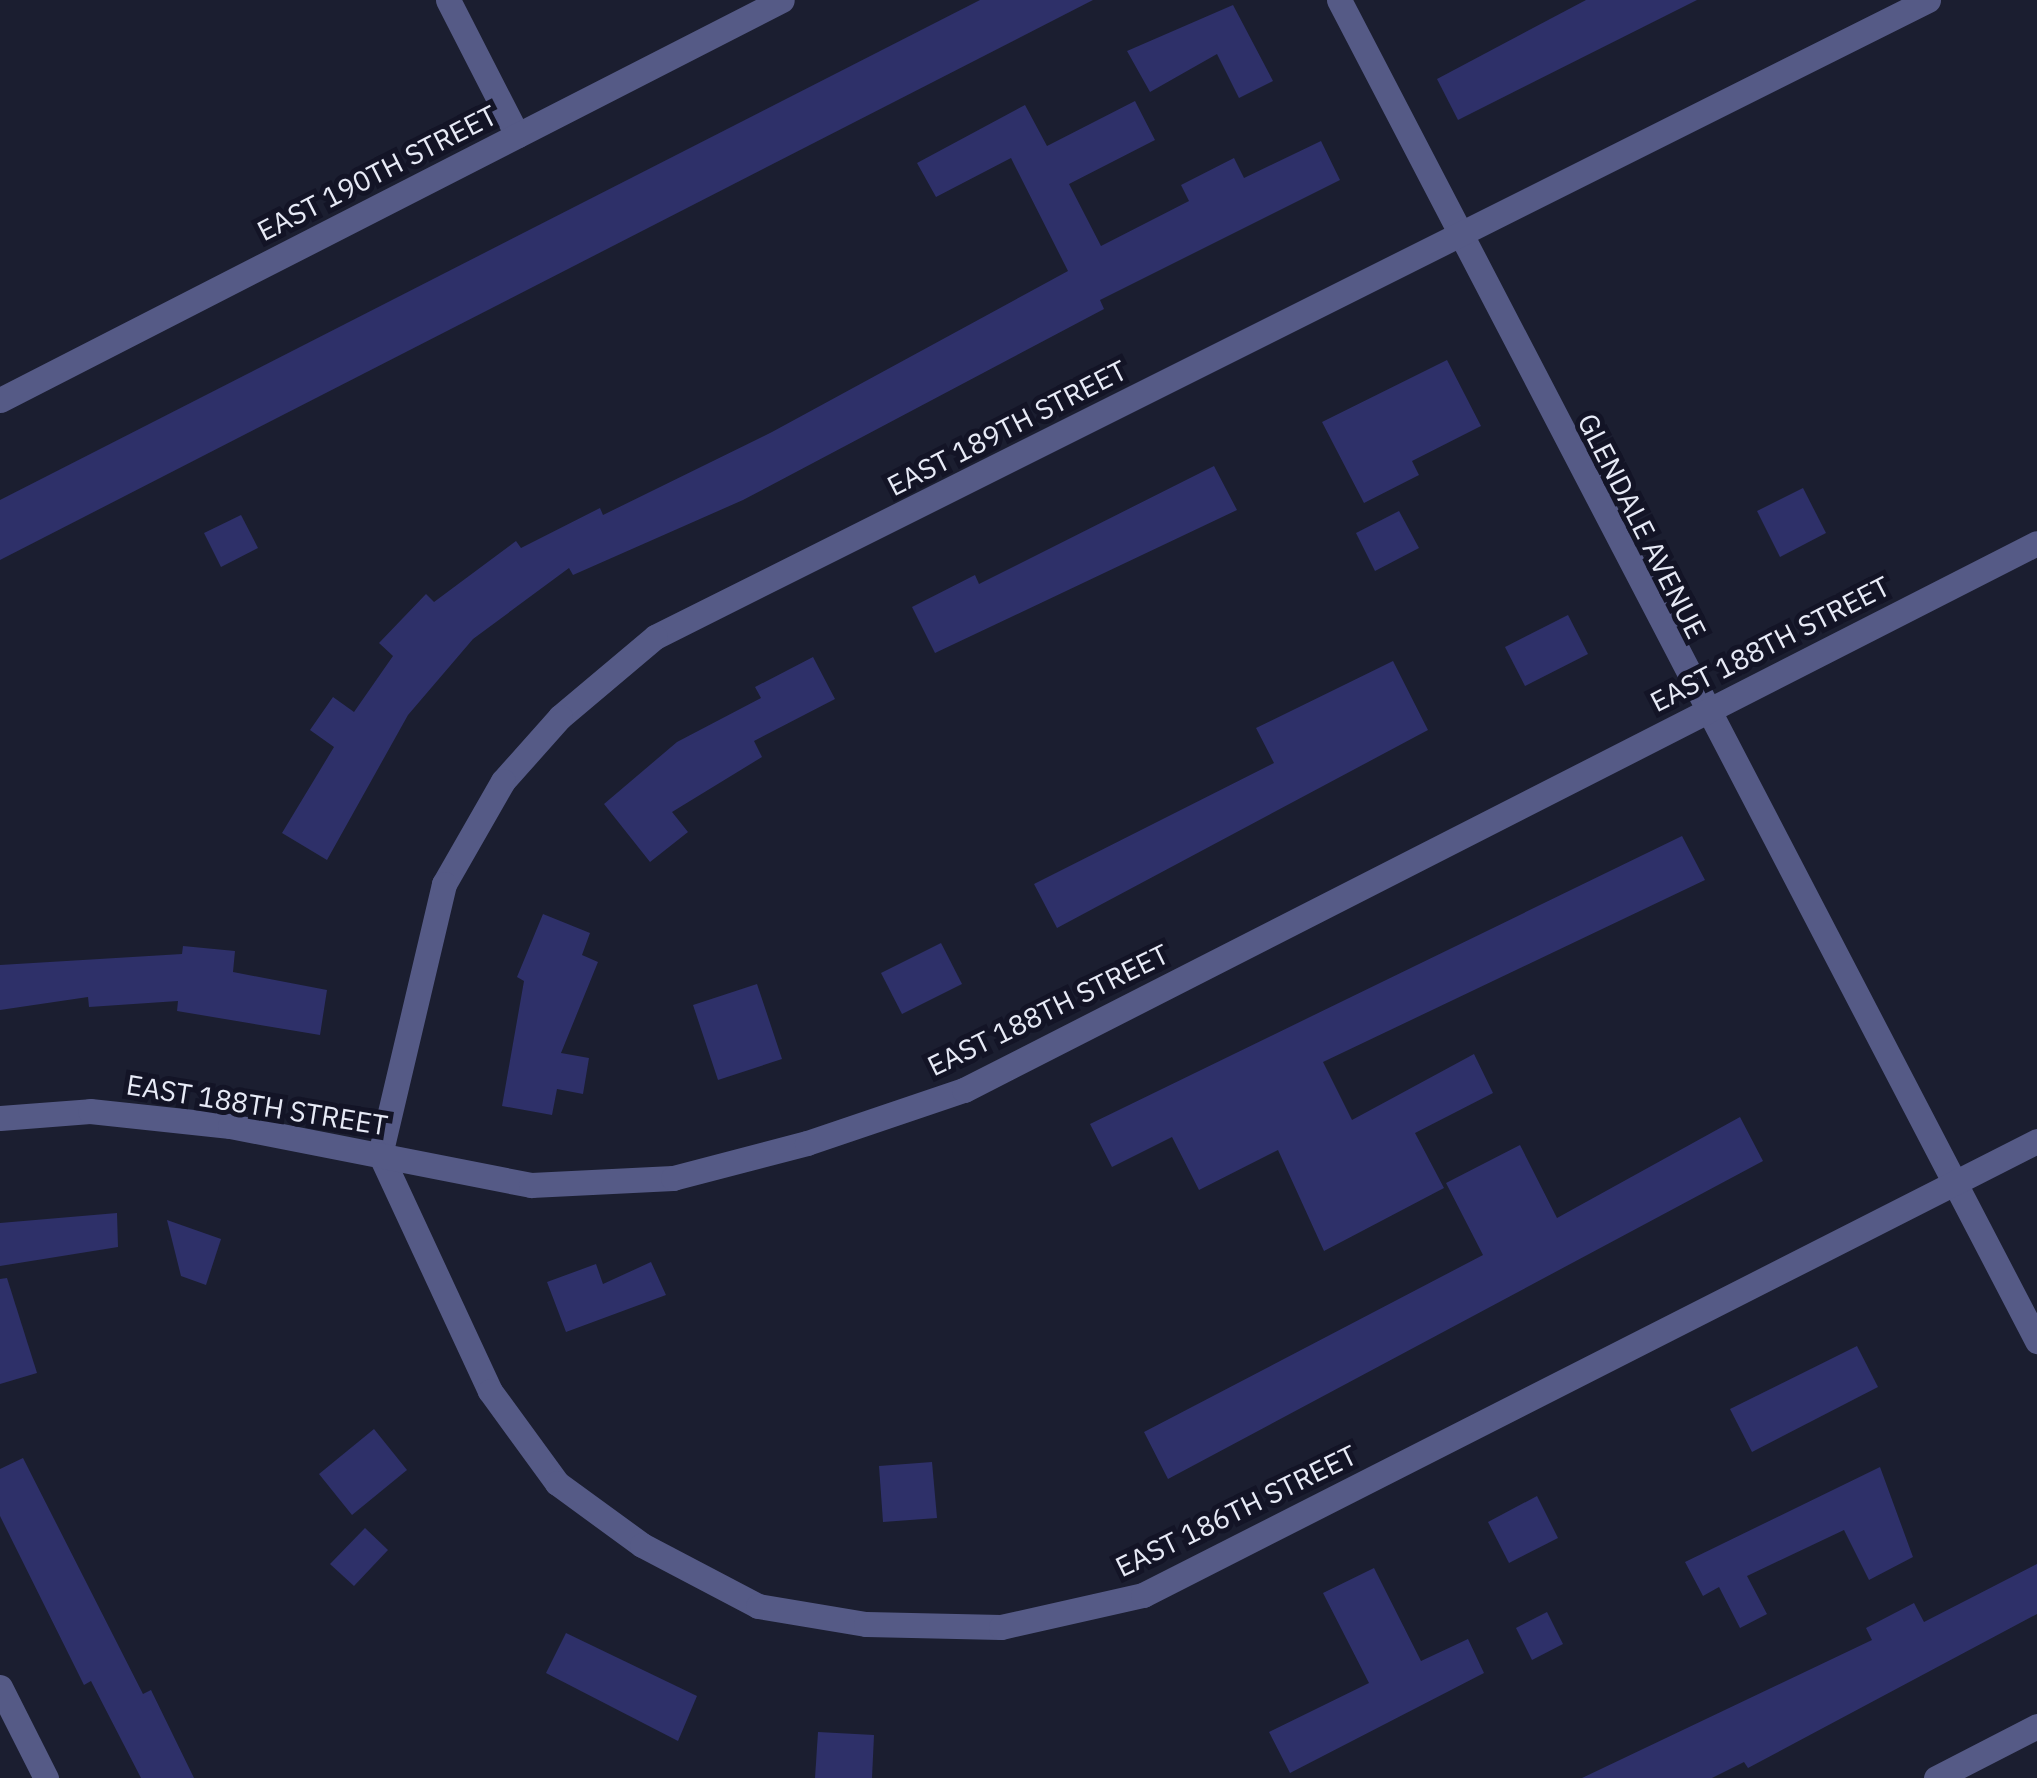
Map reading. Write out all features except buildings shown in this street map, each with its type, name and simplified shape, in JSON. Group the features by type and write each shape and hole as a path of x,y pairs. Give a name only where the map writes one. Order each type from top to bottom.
{"street":[{"path":"448,0 516,135"},
{"name":"EAST 190TH STREET","path":"0,400 782,0"},
{"name":"GLENDALE AVENUE","path":"1339,0 1702,712 1956,1182 2037,1341"},
{"name":"EAST 189TH STREET","path":"380,1154 444,884 503,781 574,706 655,638 1928,0"},
{"name":"EAST 188TH STREET","path":"0,1118 90,1110 380,1154 531,1185 673,1178 807,1144 964,1090 2037,543"},
{"name":"EAST 186TH STREET","path":"380,1154 490,1391 557,1483 642,1546 758,1606 866,1624 1000,1628 1143,1596 2037,1141"},
{"path":"0,1687 46,1778"},
{"path":"1936,1778 2037,1726"}]}
